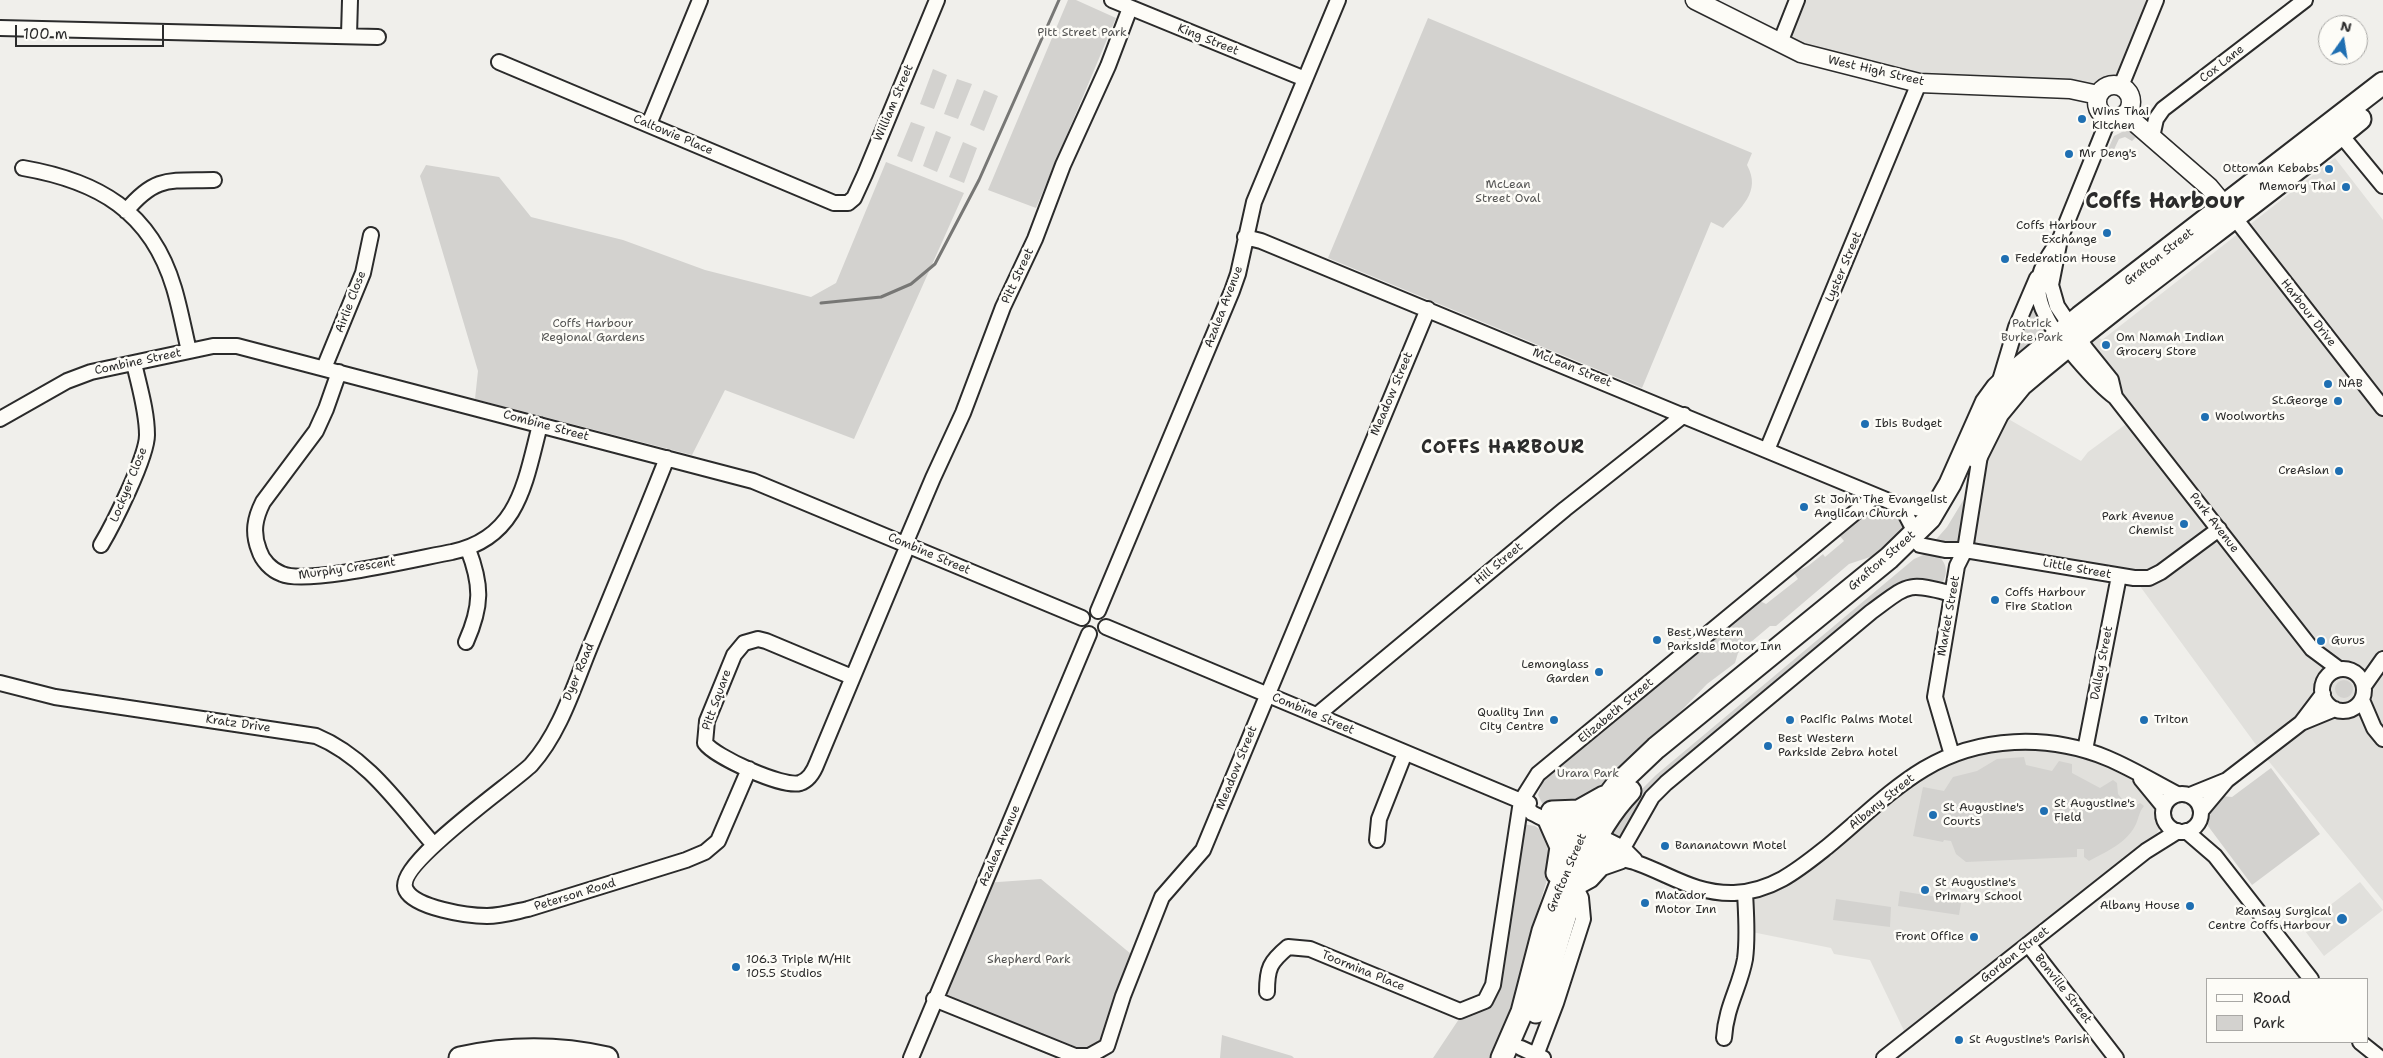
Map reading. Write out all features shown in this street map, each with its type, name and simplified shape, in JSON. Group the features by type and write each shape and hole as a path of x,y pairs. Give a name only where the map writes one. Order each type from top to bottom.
{"highway":[{"name":"Grafton Street","path":"1530,1056 1545,987 1581,887 1590,837 1625,797 1918,538 1950,484 1980,412 1998,388 2069,337 2229,211 2383,83"},
{"name":"Grafton Street","path":"2229,211 2341,135 2383,101"},
{"name":"Grafton Street","path":"1502,1058 1516,1028 1531,982 1543,931 1590,837 1609,794 1634,767 1888,558 1946,517 1998,413 2010,396 2069,337"},
{"path":"1543,931 1541,922 1559,865 1561,852 1551,817 1579,811 1609,794"},
{"path":"1581,887 1600,865 1627,856"},
{"path":"460,1058 496,1051 537,1049 571,1051 607,1058"}],"main road":[{"name":"West High Street","path":"1695,0 1780,43 1815,57 1919,84 2070,89 2098,95"},
{"path":"2117,116 2130,105 2130,99 2126,90 2121,86 2110,86 2098,95 2098,108 2117,116 2152,137 2209,186 2229,211"}],"street":[{"path":"349,35 350,0"},
{"path":"649,124 700,0"},
{"name":"William Street","path":"848,203 854,198 865,174 937,0"},
{"name":"King Street","path":"1112,0 1305,79"},
{"name":"Azalea Avenue","path":"1098,611 1232,291 1261,183 1338,0"},
{"path":"1780,43 1797,0"},
{"path":"2121,86 2156,0"},
{"name":"Cox Lane","path":"2152,137 2156,119 2163,109 2305,0"},
{"name":"Pitt Street","path":"907,545 933,478 963,413 1003,307 1035,239 1063,165 1108,66 1130,8"},
{"path":"0,28 378,37"},
{"name":"Caltowie Place","path":"499,62 834,203 848,203"},
{"name":"Lyster Street","path":"1767,450 1919,84"},
{"path":"2060,238 2117,116"},
{"path":"2341,135 2383,186"},
{"path":"23,168 53,173 94,188 126,212 150,236 167,268 174,288 189,351"},
{"path":"126,212 140,194 155,184 172,180 214,180"},
{"name":"Harbour Drive","path":"2229,211 2383,408"},
{"name":"Airlie Close","path":"324,368 363,273 370,235"},
{"name":"McLean Street","path":"1245,237 1261,241 1428,309 1875,496 1896,504 1925,510 1937,508"},
{"name":"Park Avenue","path":"2060,238 2041,271 2039,291 2041,305 2049,322 2069,337"},
{"name":"Park Avenue","path":"2060,238 2053,268 2051,292 2069,337 2102,387 2116,397 2312,649 2346,670"},
{"path":"1998,388 2016,327 2041,271"},
{"name":"Meadow Street","path":"1107,1046 1123,996 1162,897 1203,850 1428,309"},
{"name":"Combine Street","path":"0,419 77,377 189,351 232,345 667,458 773,489 1082,618"},
{"name":"Lockyer Close","path":"101,545 119,511 147,437 146,419 134,363"},
{"name":"Murphy Crescent","path":"339,372 326,410 316,431 268,495 257,514 254,530 261,556 281,574 307,578 468,549 493,534 512,513 524,485 540,425"},
{"name":"Hill Street","path":"1317,715 1565,509 1684,415"},
{"name":"Market Street","path":"1952,756 1935,697 1957,566 1965,550 1981,446"},
{"name":"Dyer Road","path":"434,845 530,766 545,747 581,670 667,458"},
{"name":"Elizabeth Street","path":"1485,1001 1493,985 1521,801 1538,774 1875,496"},
{"path":"1896,504 1905,513 1918,538"},
{"name":"Little Street","path":"1918,538 1945,550 1965,550 2119,576 2149,578 2161,572 2219,530"},
{"name":"Pitt Square","path":"852,677 766,640 758,639 744,643 734,655 707,721 704,736 705,743 714,753 786,783 802,783 809,778 817,762 907,545"},
{"path":"466,642 474,625 479,598 476,569 468,549"},
{"name":"Dalley Street","path":"2085,750 2119,576"},
{"path":"1627,856 1648,803 1666,783 1871,612 1898,592 1916,585 1952,594"},
{"path":"1088,611 1098,611 1106,618 1106,627 1100,634 1089,634 1081,626 1082,618 1088,611"},
{"name":"Combine Street","path":"1106,627 1521,801 1532,813 1551,817 1590,837"},
{"name":"Azalea Avenue","path":"911,1058 934,999 1089,634"},
{"name":"Park Avenue","path":"2312,649 2324,687"},
{"path":"2182,832 2200,817 2227,780 2301,723 2333,671 2346,670 2383,659"},
{"path":"2301,723 2342,710 2363,693 2383,659"},
{"path":"2346,670 2362,680 2363,693 2374,728"},
{"name":"Kratz Drive","path":"0,683 55,697 316,736 334,744 366,768 434,845"},
{"path":"2324,687 2330,705 2374,728 2383,739"},
{"name":"Albany Street","path":"1590,837 1682,884 1702,890 1745,892 1778,883 1789,877 1910,779 1952,756 1992,744 2041,742 2085,750 2115,762 2183,795"},
{"path":"1377,840 1379,819 1405,753"},
{"name":"Peterson Road","path":"434,845 406,879 404,885 410,895 435,907 469,915 488,916 528,910 686,860 705,852 718,841 749,769"},
{"name":"Albany Street","path":"2138,774 2164,814"},
{"path":"2216,856 2182,832 2168,825 2164,814 2168,800 2227,780"},
{"path":"2183,795 2198,802 2200,817 2216,856 2310,978"},
{"name":"Gordon Street","path":"2146,851 2164,814"},
{"name":"Gordon Street","path":"1884,1058 2146,851 2182,832"},
{"path":"1724,1038 1726,1017 1744,960 1747,931 1745,892"},
{"name":"Bonville Street","path":"2028,944 2116,1058"},
{"name":"Toormina Place","path":"1268,992 1267,978 1273,959 1288,947 1310,949 1460,1011 1485,1001"},
{"path":"934,999 1075,1056 1089,1056 1107,1046 1115,1058"},
{"path":"2360,1043 2368,1058"},
{"path":"2361,1043 2380,1058"}],"shaded area":[{"path":"1797,0 2156,0 2115,85 2104,88 2100,92 1919,83 1780,43"},
{"path":"2335,158 2383,220 2383,901 2262,753 2134,578 1965,550 1981,446 1998,413 2081,461 2088,452 2133,419 2081,358 2090,330 2102,340"},
{"name":"St Augustine's Primary School","path":"2016,742 2123,766 2152,793 2165,820 2146,851 1908,1039 1870,960 1834,954 1831,948 1747,931 1745,892 1762,889 1923,770"},
{"name":"Ramsay Surgical Centre Coffs Harbour","path":"2360,882 2383,910 2324,956 2302,927"}],"green space":[{"name":"Pitt Street Park","path":"1068,0 1076,0 1116,18 1036,208 988,190"},
{"name":"McLean Street Oval","path":"1428,18 1752,153 1747,165 1752,183 1747,199 1723,228 1711,222 1642,388 1328,258"},
{"path":"933,69 947,75 934,109 920,104"},
{"path":"957,79 972,84 958,119 944,114"},
{"path":"984,90 998,96 984,131 970,125"},
{"path":"911,122 925,127 912,162 897,156"},
{"path":"2126,130 2138,135 2132,141 2125,137 2119,139 2110,158 2105,156 2114,136"},
{"path":"936,131 951,137 937,172 923,166"},
{"path":"963,142 977,148 964,183 949,177"},
{"name":"Coffs Harbour Regional Gardens","path":"886,162 964,193 854,439 725,390 692,455 475,399 478,371 420,176 426,165 499,177 531,217 623,240 705,270 811,297 836,283"},
{"name":"Patrick Burke Park","path":"2033,296 2037,316 2049,335 2011,362"},
{"path":"1967,494 1960,543 1953,546 1932,544 1947,527"},
{"name":"Urara Park","path":"1872,510 1896,514 1903,519 1906,529 1879,554 1849,564 1776,626 1770,626 1738,653 1735,663 1707,684 1612,783 1563,809 1542,803 1538,795 1543,781 1760,601 1766,604 1798,579 1794,573 1808,566 1823,554 1825,557 1844,541 1839,535"},
{"path":"1930,552 1942,560 1946,568 1943,582 1910,579 1888,591 1656,783 1641,801 1619,841 1614,837 1612,833 1632,799 1656,775 1914,559"},
{"path":"2344,680 2350,683 2353,689 2350,695 2344,698 2338,695 2335,689 2338,683"},
{"name":"St Augustine's Field","path":"2024,757 2026,765 2052,771 2059,761 2072,764 2072,773 2100,788 2113,780 2117,783 2118,794 2130,809 2140,803 2144,806 2132,831 2122,842 2089,861 2084,857 2084,849 2077,849 2077,857 1966,862 1956,854 1951,841 1944,840 1943,842 1913,836 1923,787 1944,791 1953,777 1977,771 1997,759"},
{"path":"2271,768 2320,834 2252,885 2208,826 2208,817 2213,806 2222,796 2232,797"},
{"path":"1522,824 1535,826 1546,834 1554,850 1535,919 1518,1005 1491,1058 1433,1058 1461,1016 1478,1012 1491,1002 1499,988 1507,950 1510,897"},
{"name":"Shepherd Park","path":"1041,879 1137,959 1107,1046 1089,1056 934,999 984,883"},
{"path":"1900,891 1956,900 1961,903 1959,915 1898,906"},
{"path":"1836,899 1891,907 1890,927 1833,920"},
{"path":"1222,1035 1292,1056 1294,1058 1220,1058"}],"waterway":[{"path":"821,303 881,297 911,284 935,264 979,180 1059,0"}],"place":[{"name":"Wins Thai Kitchen","path":"2082,119"},
{"name":"Mr Deng's","path":"2069,154"},
{"name":"Ottoman Kebabs","path":"2329,169"},
{"name":"Memory Thai","path":"2346,187"},
{"name":"Coffs Harbour Exchange","path":"2107,233"},
{"name":"Federation House","path":"2005,259"},
{"name":"Om Namah Indian Grocery Store","path":"2106,345"},
{"name":"NAB","path":"2328,384"},
{"name":"St.George","path":"2338,401"},
{"name":"Woolworths","path":"2205,417"},
{"name":"Ibis Budget","path":"1865,424"},
{"name":"CreAsian","path":"2339,471"},
{"name":"St John The Evangelist Anglican Church","path":"1804,507"},
{"name":"Park Avenue Chemist","path":"2184,524"},
{"name":"Coffs Harbour Fire Station","path":"1995,600"},
{"name":"Best Western Parkside Motor Inn","path":"1657,640"},
{"name":"Gurus","path":"2321,641"},
{"name":"Lemonglass Garden","path":"1599,672"},
{"name":"Quality Inn City Centre","path":"1554,720"},
{"name":"Pacific Palms Motel","path":"1790,720"},
{"name":"Triton","path":"2144,720"},
{"name":"Best Western Parkside Zebra hotel","path":"1768,746"},
{"name":"St Augustine's Field","path":"2044,811"},
{"name":"St Augustine's Courts","path":"1933,815"},
{"name":"Bananatown Motel","path":"1665,846"},
{"name":"St Augustine's Primary School","path":"1925,890"},
{"name":"Matador Motor Inn","path":"1645,903"},
{"name":"Albany House","path":"2190,906"},
{"name":"Ramsay Surgical Centre Coffs Harbour","path":"2342,919"},
{"name":"Front Office","path":"1974,937"},
{"name":"106.3 Triple M/Hit 105.5 Studios","path":"736,967"},
{"name":"St Augustine's Parish","path":"1959,1040"}],"district":[{"name":"Coffs Harbour","path":"2165,202"},
{"name":"COFFS HARBOUR","path":"1503,448"}]}
